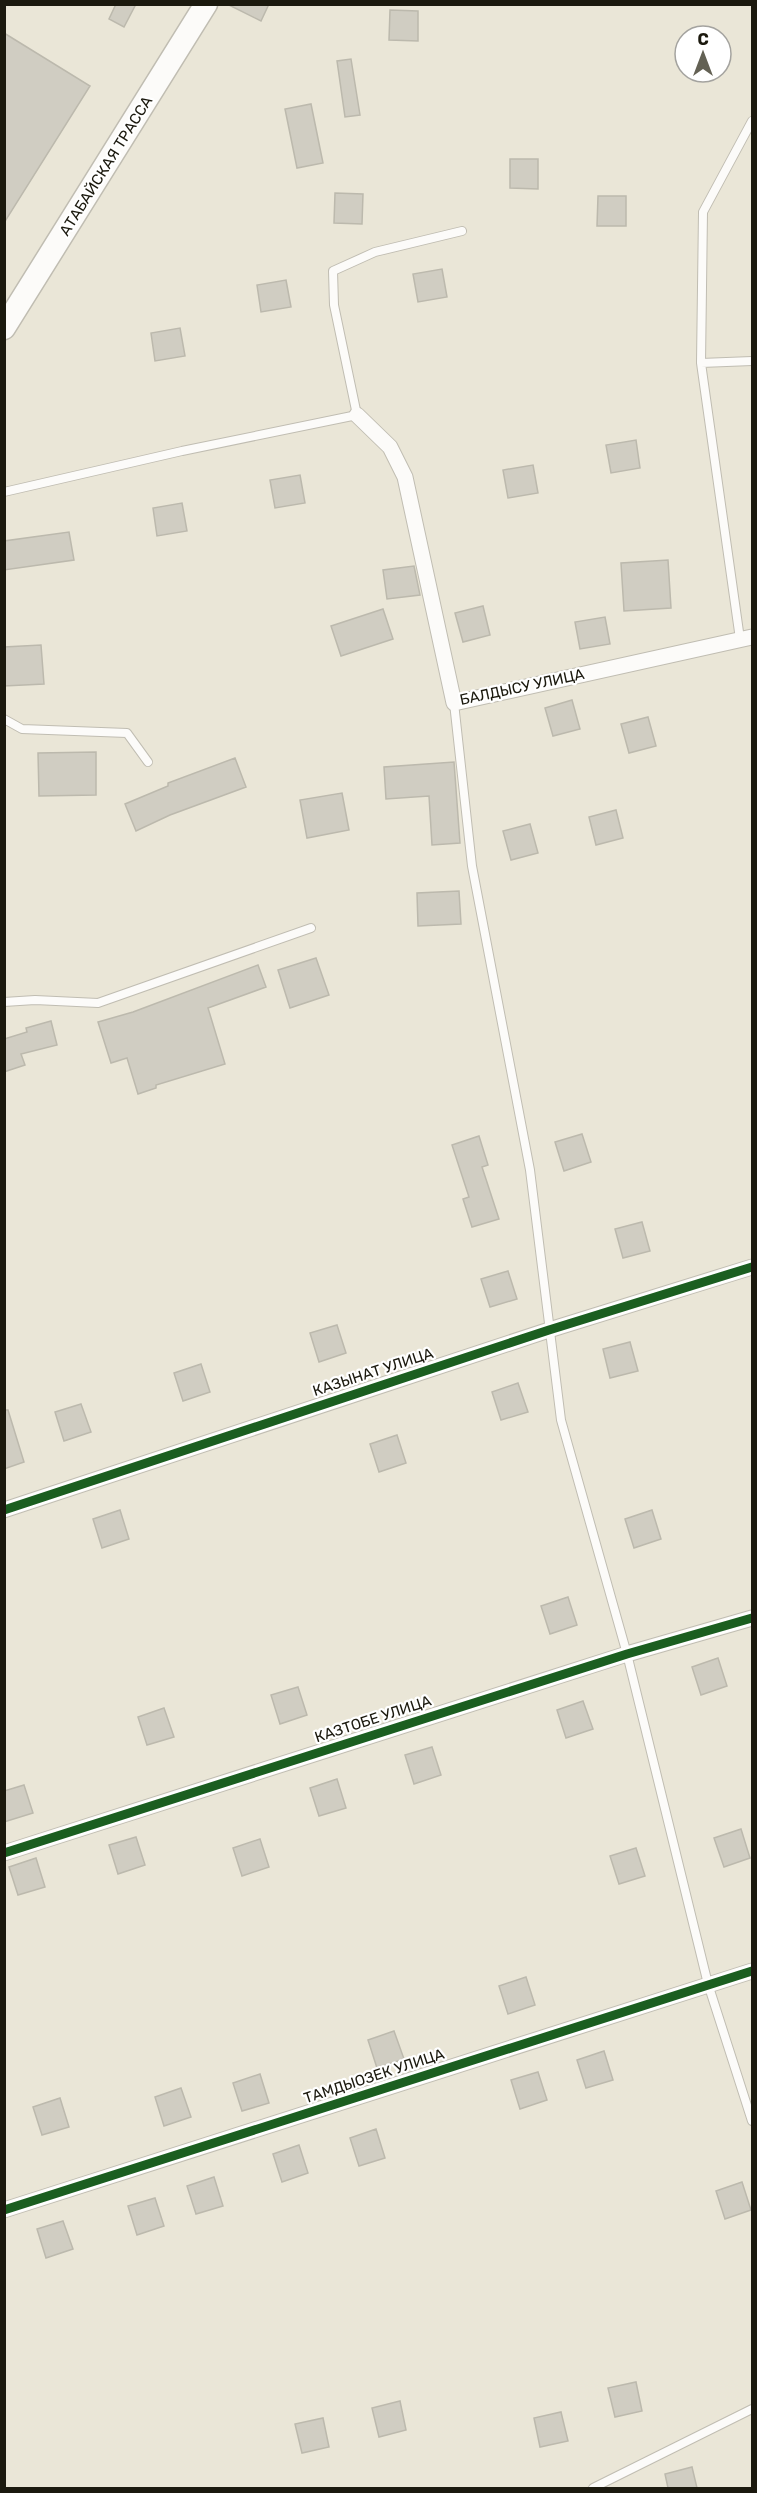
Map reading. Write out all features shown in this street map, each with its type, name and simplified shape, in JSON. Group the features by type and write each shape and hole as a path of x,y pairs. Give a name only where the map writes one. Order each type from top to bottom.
{"main road":[{"name":"АТАБАЙСКАЯ ТРАССА","path":"4,328 206,4"}],"street":[{"name":"БАЛДЫСУ УЛИЦА","path":"357,415 390,447 405,477 454,703 746,638"},
{"name":"КАЗЫНАТ УЛИЦА","path":"4,1510 549,1330 753,1268"},
{"name":"КАЗТОБЕ УЛИЦА","path":"4,1853 627,1654 753,1618"},
{"name":"ТАМДЫОЗЕК УЛИЦА","path":"4,2210 753,1971"}],"lane":[{"path":"746,638 701,363 703,212 753,121"},
{"path":"4,492 182,451 357,415 334,305 333,271 375,252 462,231"},
{"path":"701,363 753,361"},
{"path":"454,703 472,866 530,1170 561,1420 627,1654 708,1984 753,2121"},
{"path":"4,719 22,729 128,733 148,762"},
{"path":"4,1002 35,1000 99,1003 311,928"},
{"path":"593,2488 753,2409"}],"building":[{"path":"116,4 136,4 124,27 109,19"},
{"path":"227,4 269,4 261,21"},
{"path":"390,10 418,11 418,41 389,40"},
{"path":"4,33 90,86 4,223"},
{"path":"351,59 360,115 345,117 337,61"},
{"path":"311,104 323,163 297,168 285,109"},
{"path":"510,159 538,159 538,189 510,188"},
{"path":"335,193 363,194 362,224 334,223"},
{"path":"598,196 626,196 626,226 597,226"},
{"path":"442,269 447,297 418,302 413,274"},
{"path":"286,280 291,307 261,312 257,285"},
{"path":"180,328 185,356 155,361 151,333"},
{"path":"636,440 640,468 611,473 606,445"},
{"path":"533,465 538,493 508,498 503,470"},
{"path":"300,475 305,503 275,508 270,480"},
{"path":"182,503 187,531 157,536 153,508"},
{"path":"69,532 74,560 4,570 4,541"},
{"path":"668,560 671,608 624,611 621,563"},
{"path":"414,566 420,595 387,599 383,570"},
{"path":"483,606 490,635 463,642 455,613"},
{"path":"383,609 393,639 341,656 331,626"},
{"path":"605,617 610,644 580,649 575,622"},
{"path":"41,645 44,684 4,686 4,647"},
{"path":"572,700 580,729 553,736 545,708"},
{"path":"648,717 656,746 629,753 621,724"},
{"path":"96,752 96,795 39,796 38,753"},
{"path":"235,758 246,787 170,815 136,831 125,804 168,786 168,783"},
{"path":"454,762 460,843 432,845 429,796 386,799 384,767"},
{"path":"342,793 349,830 307,838 300,800"},
{"path":"616,810 623,838 596,845 589,817"},
{"path":"530,824 538,853 511,860 503,831"},
{"path":"459,891 461,924 418,926 417,893"},
{"path":"316,958 329,995 290,1008 278,970"},
{"path":"258,965 266,987 208,1008 225,1064 156,1085 156,1088 138,1094 127,1058 111,1063 98,1022 133,1012"},
{"path":"51,1021 57,1045 21,1054 25,1065 4,1072 4,1039 27,1032 26,1028"},
{"path":"582,1134 591,1162 564,1171 555,1142"},
{"path":"479,1136 488,1165 482,1167 499,1219 472,1227 463,1199 469,1197 452,1145"},
{"path":"642,1222 650,1251 623,1258 615,1229"},
{"path":"508,1271 517,1299 490,1307 481,1279"},
{"path":"337,1325 346,1353 319,1362 310,1333"},
{"path":"630,1342 638,1371 610,1378 603,1349"},
{"path":"201,1364 210,1392 183,1401 174,1373"},
{"path":"518,1383 528,1412 501,1420 492,1392"},
{"path":"81,1404 91,1432 64,1441 55,1412"},
{"path":"4,1410 8,1410 24,1462 4,1469"},
{"path":"397,1435 406,1463 379,1472 370,1444"},
{"path":"120,1510 129,1539 102,1548 93,1519"},
{"path":"652,1510 661,1539 634,1548 625,1519"},
{"path":"568,1597 577,1625 550,1634 541,1606"},
{"path":"718,1658 727,1686 701,1695 692,1667"},
{"path":"298,1687 307,1715 280,1724 271,1695"},
{"path":"583,1701 593,1729 566,1738 557,1710"},
{"path":"164,1708 174,1737 147,1745 138,1717"},
{"path":"432,1747 441,1775 414,1784 405,1755"},
{"path":"337,1779 346,1808 319,1816 310,1788"},
{"path":"24,1785 33,1813 4,1822 4,1791"},
{"path":"741,1829 750,1858 724,1867 714,1838"},
{"path":"136,1837 145,1865 118,1874 109,1845"},
{"path":"260,1839 269,1867 242,1876 233,1848"},
{"path":"636,1848 645,1876 619,1884 610,1856"},
{"path":"36,1858 45,1887 18,1895 9,1867"},
{"path":"526,1977 535,2005 508,2014 499,1986"},
{"path":"394,2031 404,2059 377,2068 368,2040"},
{"path":"604,2051 613,2080 586,2088 577,2060"},
{"path":"538,2072 547,2100 520,2109 511,2080"},
{"path":"260,2074 269,2103 242,2111 233,2083"},
{"path":"181,2088 191,2117 164,2126 155,2097"},
{"path":"60,2098 69,2127 42,2135 33,2107"},
{"path":"376,2129 385,2158 359,2166 350,2138"},
{"path":"299,2145 308,2173 282,2182 273,2154"},
{"path":"214,2177 223,2206 196,2214 187,2186"},
{"path":"742,2182 751,2210 725,2219 716,2191"},
{"path":"155,2198 164,2226 137,2235 128,2206"},
{"path":"63,2221 73,2249 46,2258 37,2229"},
{"path":"636,2382 642,2411 615,2417 608,2388"},
{"path":"400,2401 406,2430 379,2437 372,2408"},
{"path":"561,2412 568,2441 540,2447 534,2418"},
{"path":"323,2418 329,2447 302,2453 295,2424"},
{"path":"692,2467 697,2488 668,2488 665,2474"}],"cycle path":[{"path":"4,1510 549,1330 752,1267"},
{"path":"4,1853 627,1654 752,1618"},
{"path":"4,2210 752,1971"}]}
